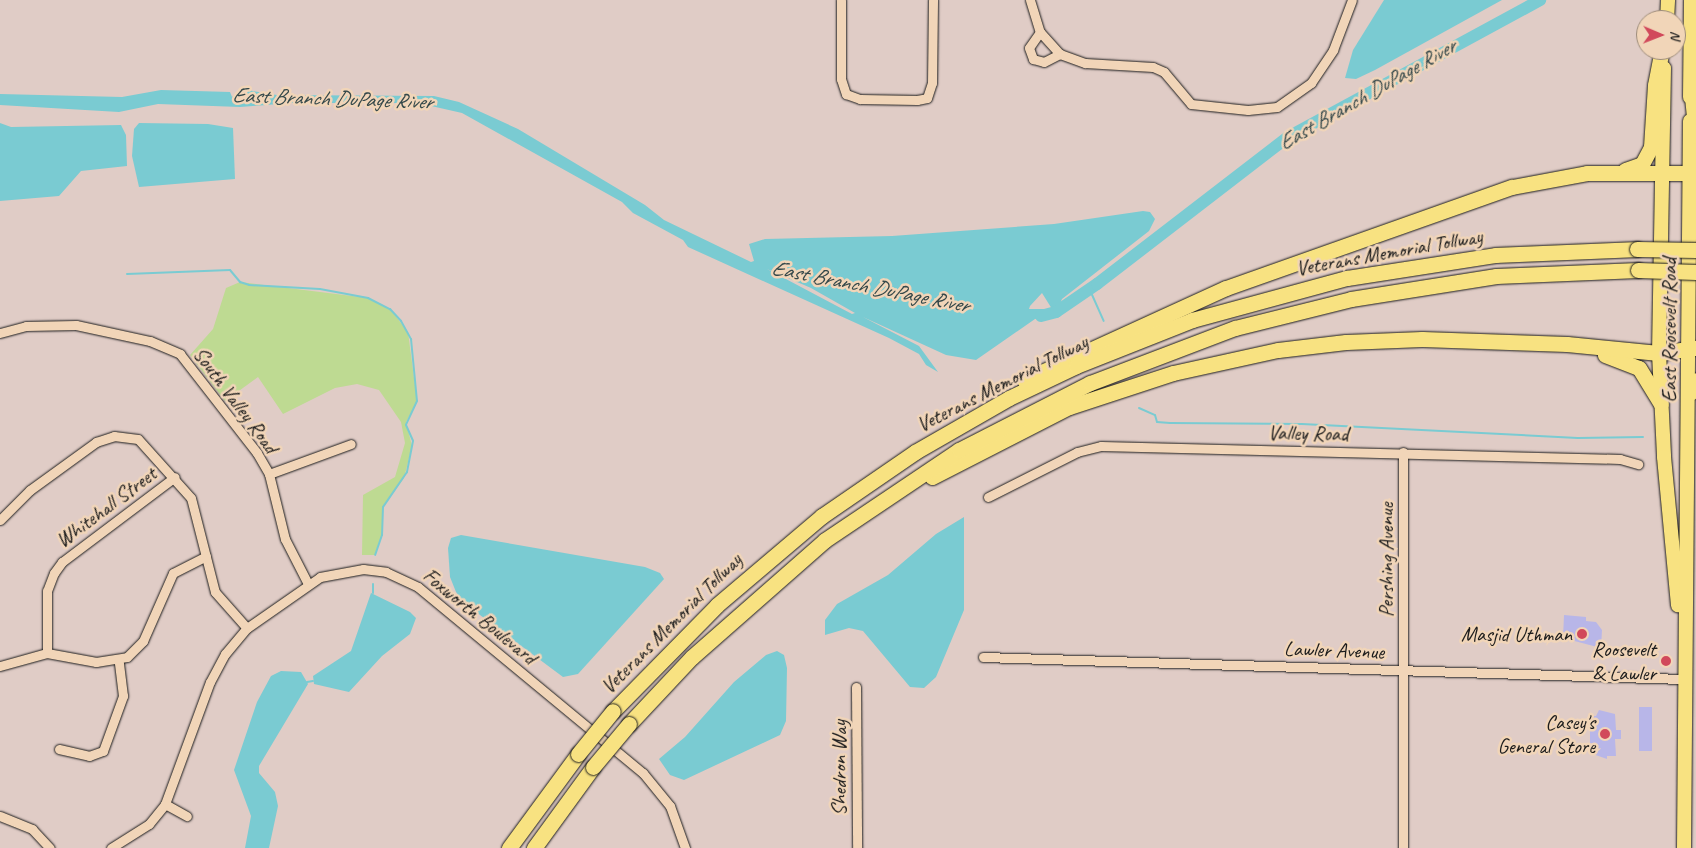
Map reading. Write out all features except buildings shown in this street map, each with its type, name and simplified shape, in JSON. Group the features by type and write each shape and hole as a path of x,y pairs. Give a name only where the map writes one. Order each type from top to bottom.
{"highway":[{"path":"1619,172 1642,164 1652,147 1655,85 1661,60"},
{"path":"1691,87 1696,136"},
{"path":"915,452 929,435 1003,390 1226,288 1512,187 1587,173 1693,173"},
{"name":"Veterans Memorial Tollway","path":"509,848 613,710 676,643 754,571 822,516 915,452 1009,398 1076,366 1148,336 1268,297 1433,262 1544,251 1696,250"},
{"name":"Veterans Memorial Tollway","path":"534,848 593,767 629,724 692,657 771,585 881,500 959,450 1046,404 1109,374 1235,328 1351,299 1435,283 1545,272 1638,270 1696,272"},
{"path":"881,500 1069,407 1229,359 1371,340 1532,345 1567,344 1660,353 1692,347"},
{"path":"1532,345 1624,359 1650,381 1661,404"}],"main road":[{"name":"East Roosevelt Road","path":"1684,848 1684,679 1690,661 1693,387 1691,0"},
{"name":"East Roosevelt Road","path":"1663,60 1660,173 1661,404 1690,661"}],"street":[{"path":"841,0 841,79 846,94 887,99 927,98 933,79 933,0"},
{"path":"1030,0 1040,32 1060,54 1085,63 1153,67 1199,107 1277,107 1311,83 1321,71 1352,0"},
{"path":"1040,32 1029,48 1033,59 1044,62 1060,54"},
{"name":"South Valley Road","path":"0,333 26,326 76,325 172,348 190,363 269,474 285,539 308,584"},
{"path":"0,520 30,490 107,437 127,436 145,442 175,477 194,507 215,592 247,628"},
{"path":"269,474 350,444"},
{"name":"Valley Road","path":"988,497 1094,446 1403,452 1620,459 1638,464"},
{"name":"Pershing Avenue","path":"1403,452 1403,848"},
{"name":"Whitehall Street","path":"47,653 47,591 54,573 62,562 175,477"},
{"path":"0,666 47,653 96,662 119,661 143,641 173,573 206,556"},
{"name":"Foxworth Boulevard","path":"112,848 149,824 165,804 210,682 225,654 247,628 308,584 348,569 372,569 406,580 620,754 664,797 678,821 685,848"},
{"name":"Lawler Avenue","path":"983,657 1684,679"},
{"path":"59,749 89,756 103,751 123,696 119,661"},
{"name":"Shedron Way","path":"856,688 857,848"},
{"path":"165,804 187,816"},
{"path":"0,816 32,829 50,848"}],"green space":[{"path":"240,282 368,298 390,309 408,332 417,401 406,422 412,446 404,478 383,507 382,535 375,555 362,555 363,495 395,477 405,443 401,422 379,390 357,384 335,388 283,414 258,377 225,401 190,355 213,329 226,288"}],"water":[{"path":"1384,0 1502,0 1375,70 1356,79 1345,78 1353,50"},
{"path":"241,89 277,95 434,96 459,102 518,129 645,205 664,220 751,262 754,261 749,244 765,239 892,236 1054,224 1143,211 1150,212 1155,219 1149,231 1062,299 1054,317 1035,319 976,360 946,355 863,317 919,346 938,372 926,365 919,354 889,338 688,247 683,240 633,213 622,202 462,113 418,103 290,103 240,107 158,104 119,112 0,105 0,94 122,97 161,90 230,92 232,97","holes":["767,269 811,288 855,313 852,314","1042,293 1052,309 1029,309 1030,306"]},
{"path":"0,123 11,127 121,125 126,135 127,166 81,171 59,196 0,201"},
{"path":"139,123 208,124 233,128 235,179 139,187 132,156 134,129"},
{"path":"964,517 964,610 936,677 924,688 910,687 863,631 849,628 825,635 825,620 837,604 888,575 936,534"},
{"path":"461,535 645,567 660,573 664,579 578,674 563,677 464,603 456,592 450,577 448,548 451,538"},
{"path":"371,593 410,612 416,618 410,634 382,656 349,692 314,684 313,676 351,651"},
{"path":"777,651 784,655 787,668 786,721 780,735 684,780 670,775 659,759 685,737 734,682 766,655"},
{"path":"281,671 301,672 308,684 259,766 259,773 275,792 278,806 269,848 245,848 251,816 234,770 257,702 271,676"}],"waterway":[{"name":"East Branch DuPage River","path":"1041,316 1056,312 1097,284 1288,137 1540,0"},
{"path":"127,274 230,270 240,282 249,285 320,289 368,298 390,309 401,321 411,339 417,401 406,425 413,441 407,472 383,507 382,535 375,555"},
{"path":"1089,288 1104,321"},
{"path":"1139,408 1155,415 1157,422 1170,423 1302,424 1578,438 1643,437"},
{"path":"373,584 373,593"},
{"path":"307,682 313,681"}],"place":[{"name":"Masjid Uthman","path":"1582,634"},
{"name":"Roosevelt & Lawler","path":"1666,661"},
{"name":"Casey's General Store","path":"1605,734"}]}
